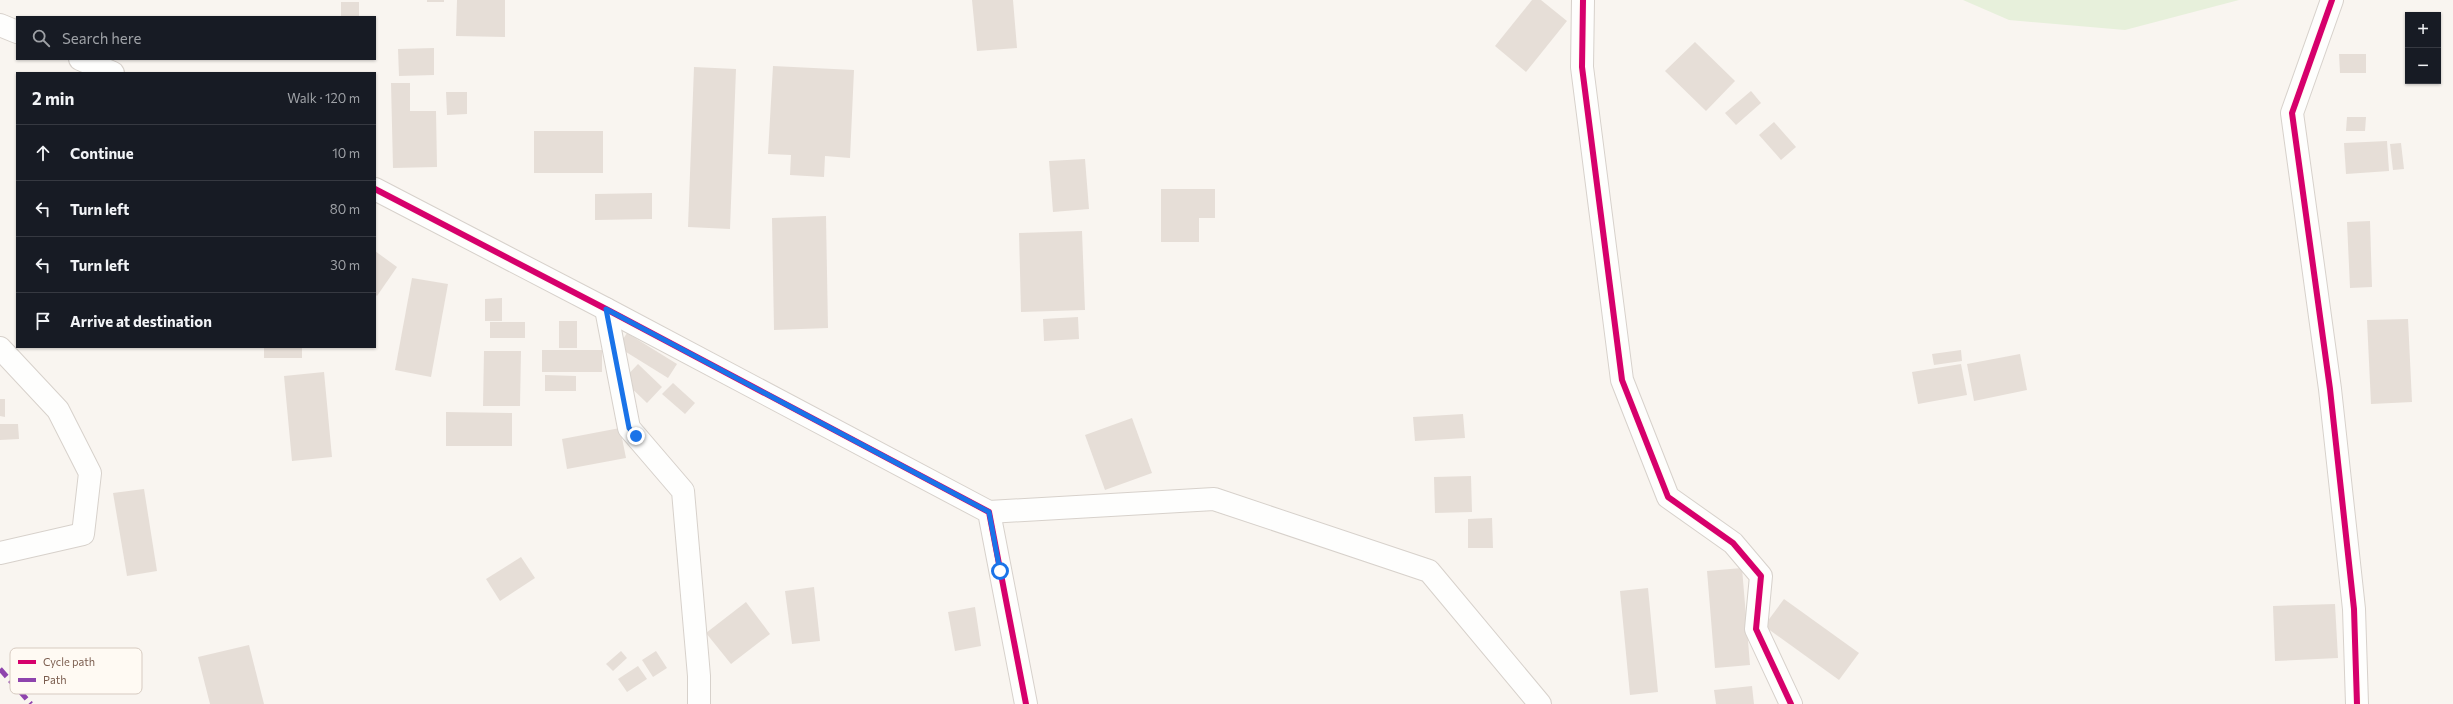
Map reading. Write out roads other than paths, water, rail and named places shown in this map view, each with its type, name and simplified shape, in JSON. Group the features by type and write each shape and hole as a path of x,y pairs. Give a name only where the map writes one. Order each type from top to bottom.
{"street":[{"path":"1583,0 1582,67 1622,380 1668,497 1733,543 1762,576 1756,629 1791,704"},
{"path":"2332,0 2292,113 2330,389 2354,609 2357,704"},
{"path":"0,25 16,32"},
{"path":"82,60 111,72"},
{"path":"376,190 606,309 989,512 1214,499 1429,571 1540,704"},
{"path":"606,309 629,428 683,491 700,676 700,704"},
{"path":"0,348 58,410 90,473 83,534 0,553"},
{"path":"989,512 1026,704"}]}
